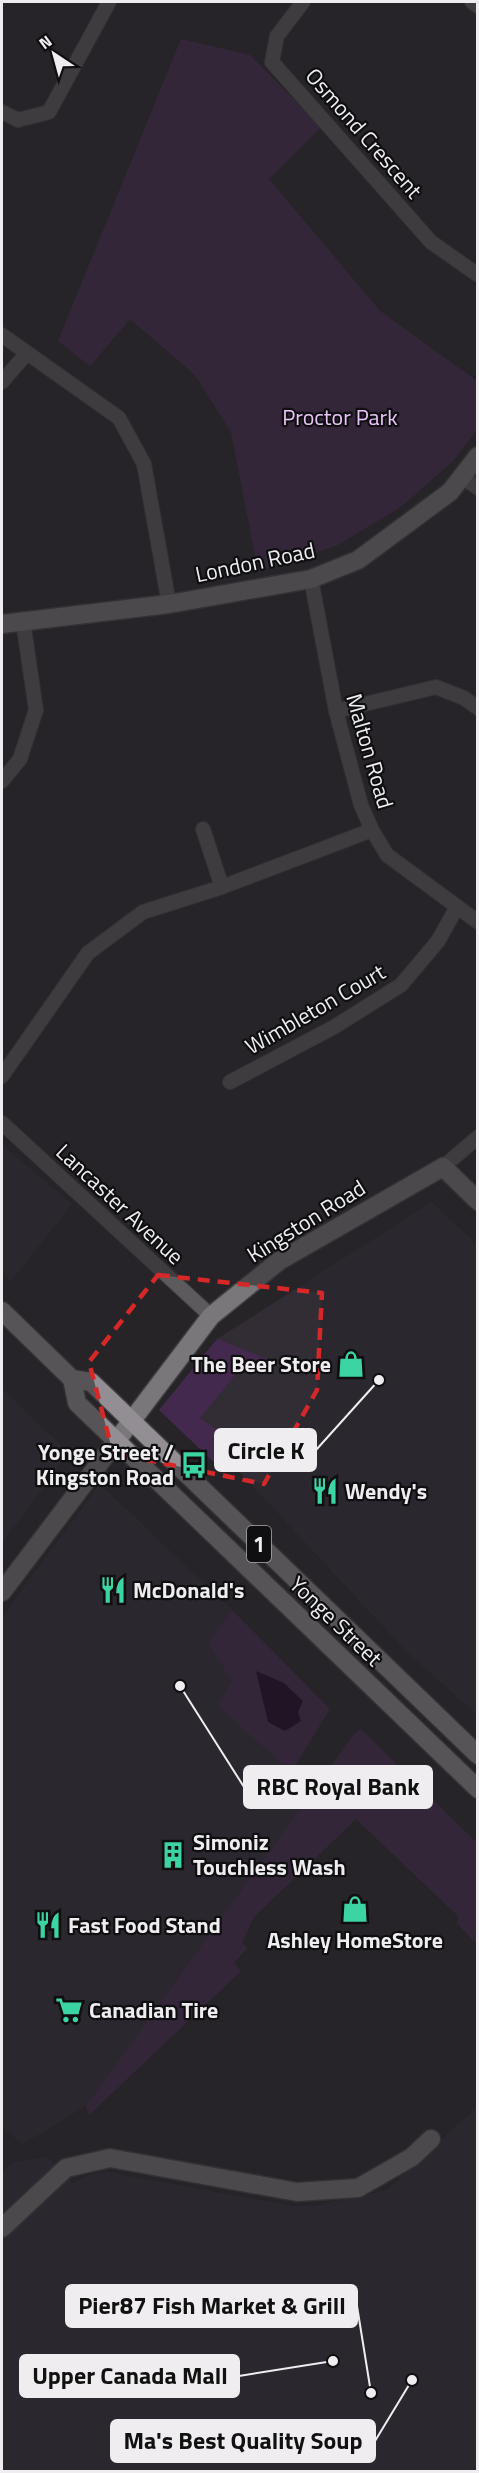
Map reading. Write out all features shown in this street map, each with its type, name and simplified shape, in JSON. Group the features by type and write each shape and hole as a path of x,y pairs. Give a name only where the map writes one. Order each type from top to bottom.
{"main road":[{"name":"Yonge Street","path":"2,1311 72,1379 77,1403 477,1789"},
{"name":"Yonge Street","path":"72,1379 91,1382 477,1755"}],"street":[{"path":"2,112 18,120 49,112 109,2"},
{"name":"Osmond Crescent","path":"303,2 278,36 272,62 431,242 477,275"},
{"path":"472,2 477,6"},
{"path":"2,335 119,418 144,465 169,604"},
{"path":"2,382 27,352"},
{"name":"London Road","path":"2,624 169,604 310,579 358,560 450,492 477,456"},
{"path":"462,477 477,488"},
{"name":"Malton Road","path":"310,579 336,711 361,805 372,830 387,855 477,922"},
{"path":"2,781 20,759 36,710 23,621"},
{"path":"336,711 436,687 464,698 477,708"},
{"path":"203,829 222,887"},
{"path":"2,1076 88,952 143,912 222,887 372,830"},
{"name":"Wimbleton Court","path":"230,1082 334,1027 401,985 438,941 457,907"},
{"name":"Lancaster Avenue","path":"2,1123 211,1316"},
{"name":"Kingston Road","path":"2,1592 211,1316 279,1261 443,1167 477,1137"},
{"path":"443,1167 477,1201"},
{"path":"2,2228 10,2217 66,2168 110,2158 297,2192 358,2188 412,2157 431,2139"}],"highlighted area":[{"path":"158,1275 322,1293 317,1390 264,1484 113,1453 89,1362"}],"shaded area":[{"path":"2,1145 72,1204 11,1281 2,1272"},
{"path":"432,1202 477,1245 477,1715 406,1651 238,1470 159,1410 217,1339"},
{"path":"2,1389 69,1453 2,1543"},
{"path":"100,1484 232,1610 208,1641 291,1772 317,1785 86,2106 23,2144 2,2128 2,1617"},
{"path":"256,1671 284,1683 303,1701 298,1712 301,1721 285,1731 268,1722"},
{"path":"477,2107 477,2471 2,2472 2,2173 12,2163 48,2157 72,2184 89,2175 107,2172 292,2206 315,2206 387,2190"}],"green space":[{"name":"Proctor Park","path":"181,39 250,55 321,127 269,179 380,311 477,381 477,430 453,461 401,507 336,546 258,571 231,432 195,375 130,319 90,366 58,341"},
{"path":"217,1339 270,1360 259,1371 245,1363 200,1418 219,1431 212,1439 232,1456 222,1470 159,1410"},
{"path":"232,1610 330,1709 291,1772 218,1705 232,1681 208,1642"},
{"path":"361,1729 477,1843 477,1945 457,1923 459,1917 356,1819 254,1917 242,1942 247,1949 234,1962 241,1971 89,2115 86,2106 354,1734"}],"place":[{"name":"The Beer Store","path":"351,1364"},
{"name":"Circle K","path":"379,1380"},
{"name":"Yonge Street / Kingston Road","path":"194,1465"},
{"name":"Wendy's","path":"325,1491"},
{"name":"McDonald's","path":"113,1590"},
{"name":"RBC Royal Bank","path":"180,1686"},
{"name":"Simoniz Touchless Wash","path":"173,1855"},
{"name":"Ashley HomeStore","path":"355,1909"},
{"name":"Fast Food Stand","path":"48,1925"},
{"name":"Canadian Tire","path":"69,2010"},
{"name":"Upper Canada Mall","path":"333,2361"},
{"name":"Ma's Best Quality Soup","path":"412,2380"},
{"name":"Pier87 Fish Market & Grill","path":"371,2393"}]}
